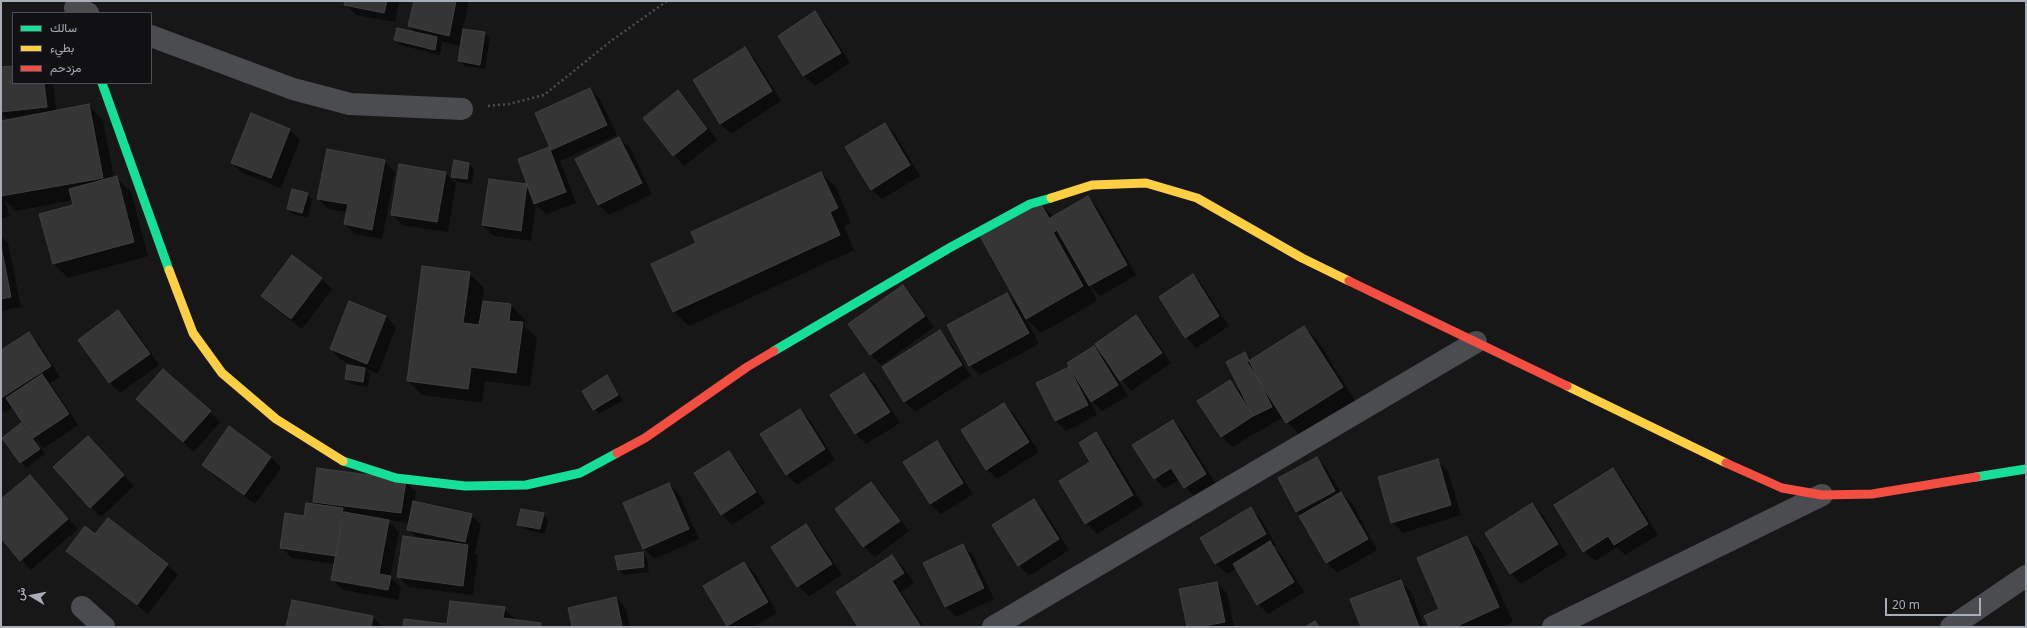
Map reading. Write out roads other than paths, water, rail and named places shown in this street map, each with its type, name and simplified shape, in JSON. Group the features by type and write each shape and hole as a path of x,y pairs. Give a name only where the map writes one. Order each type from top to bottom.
{"street":[{"path":"152,36 293,90 350,104 462,109"},
{"path":"102,84 193,333 222,373 276,419 338,459 396,478 465,486 526,485 580,473 645,438 747,367 951,247 1030,204 1092,185 1146,182 1197,198 1302,258 1738,469 1782,488 1822,495 1872,494 2026,469"},
{"path":"993,627 1476,342"},
{"path":"1553,627 1822,495"},
{"path":"1951,627 2026,576"},
{"path":"82,607 104,627"}]}
